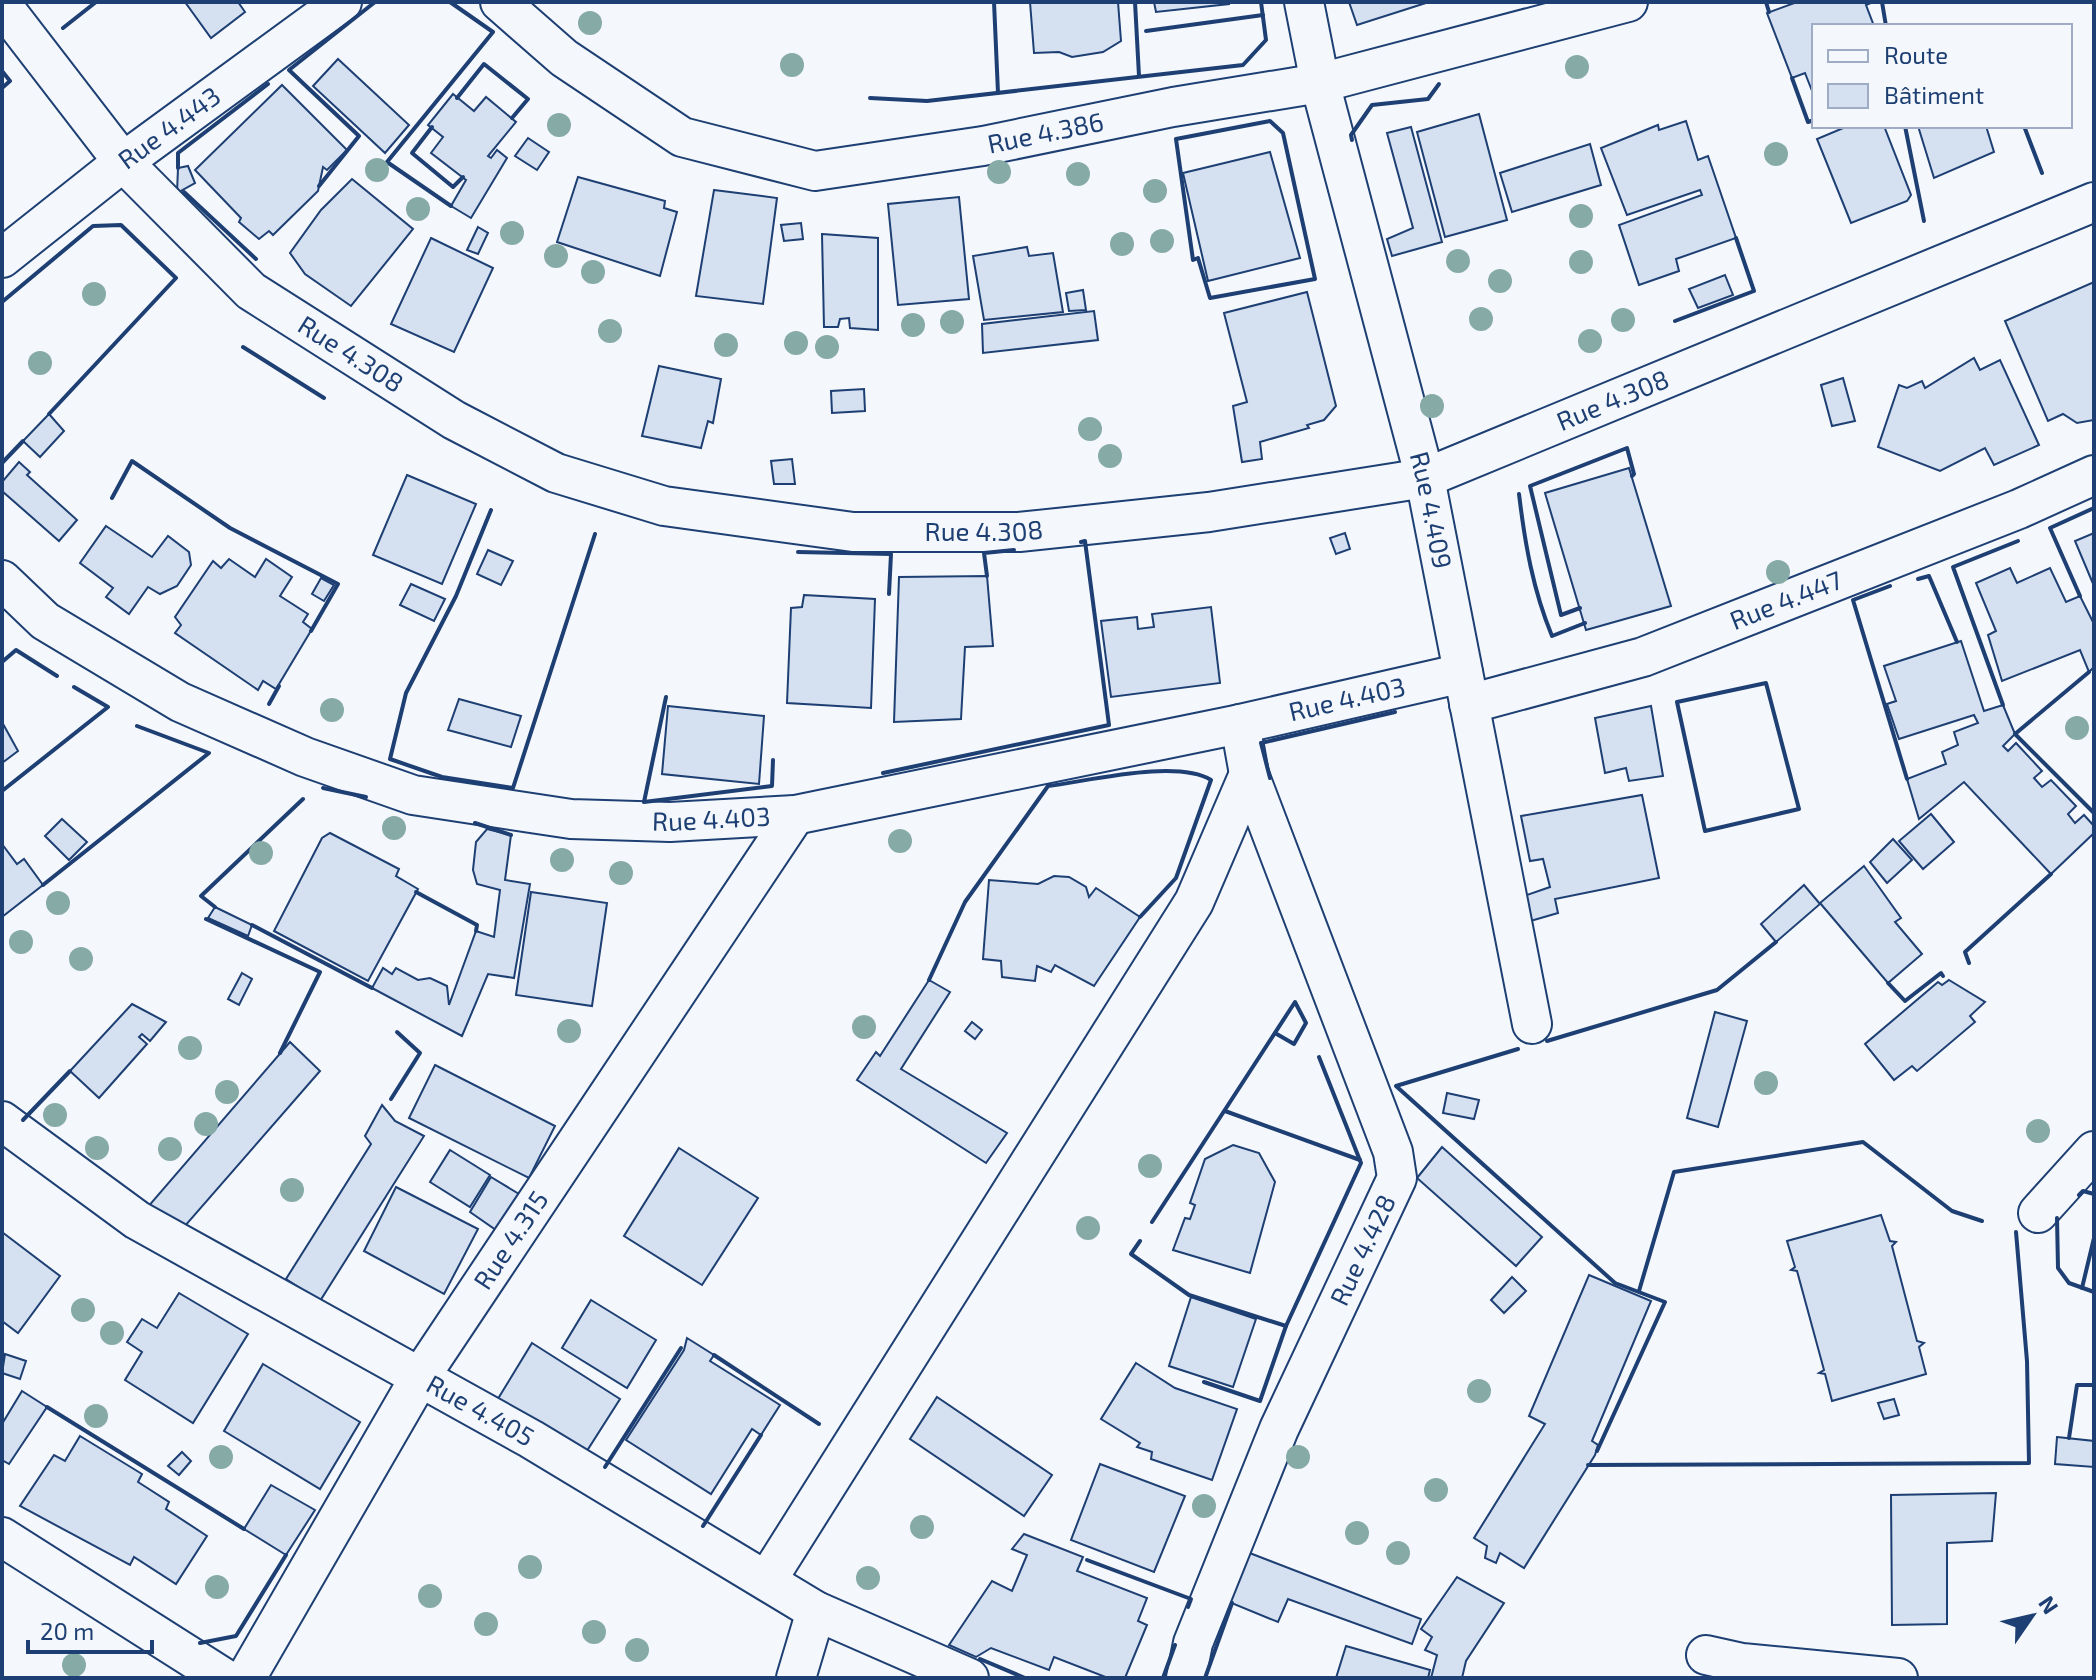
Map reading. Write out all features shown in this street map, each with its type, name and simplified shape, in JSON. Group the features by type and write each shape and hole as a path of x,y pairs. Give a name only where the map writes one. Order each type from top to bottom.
{"street":[{"name":"Rue 4.443","path":"2,258 123,162 342,2"},
{"name":"Rue 4.386","path":"500,2 564,58 682,137 815,171 983,146 1173,107 1320,83 1628,2"},
{"name":"Rue 4.409","path":"1304,2 1320,83 1425,478 1532,1024"},
{"name":"Rue 4.308","path":"2,5 123,162 251,291 454,420 556,473 664,506 853,532 1019,532 1209,512 1425,478 2094,202"},
{"name":"Rue 4.447","path":"1466,688 1643,657 2019,509 2094,475"},
{"name":"Rue 4.403","path":"2,580 45,621 180,702 305,757 413,795 571,819 670,822 795,815 1240,724 1466,688"},
{"name":"Rue 4.428","path":"1186,1678 1193,1643 1279,1429 1397,1178 1393,1152 1249,774 1240,724"},
{"path":"767,1580 1194,902 1249,774"},
{"name":"Rue 4.315","path":"246,1678 420,1377 795,815"},
{"name":"Rue 4.405","path":"2,1121 137,1220 420,1377 816,1611 969,1678"},
{"path":"2038,1213 2094,1151"},
{"path":"2,1537 224,1678"},
{"path":"796,1678 816,1611"},
{"path":"1706,1655 1740,1671 1898,1678"}],"building":[{"path":"185,2 238,2 245,12 211,38"},
{"path":"1030,2 1118,2 1121,41 1103,52 1072,57 1059,52 1034,53"},
{"path":"1154,2 1229,2 1229,4 1156,12"},
{"path":"1349,2 1429,2 1357,25"},
{"path":"1797,2 1873,2 1866,5 1873,24 1812,24 1812,91 1805,73 1792,78 1767,13"},
{"path":"338,59 409,125 385,153 313,86"},
{"path":"282,85 347,150 327,170 323,167 318,191 273,235 269,231 259,239 239,222 241,218 195,170"},
{"path":"453,94 474,111 486,97 516,122 488,156 491,158 497,150 507,158 471,218 451,206 466,180 431,153 443,137 428,125"},
{"path":"1479,114 1507,220 1445,237 1417,132"},
{"path":"1686,121 1698,160 1708,156 1736,238 1676,259 1679,271 1639,285 1619,225 1702,195 1700,190 1627,215 1601,148 1658,125 1659,130"},
{"path":"1411,127 1442,242 1392,256 1387,239 1413,228 1387,133"},
{"path":"1843,128 1885,128 1911,195 1907,201 1851,223 1817,139"},
{"path":"1919,128 1987,128 1994,152 1934,178"},
{"path":"528,138 549,152 537,170 515,156"},
{"path":"1590,144 1601,185 1512,212 1500,173"},
{"path":"1270,152 1300,258 1208,281 1183,173"},
{"path":"188,166 195,183 177,193 178,168"},
{"path":"578,177 665,201 664,208 677,212 660,276 557,242"},
{"path":"352,179 413,229 351,306 305,274 290,253 321,210"},
{"path":"714,190 777,198 763,304 696,296"},
{"path":"959,197 969,299 898,305 888,204"},
{"path":"801,223 803,239 784,241 781,225"},
{"path":"478,227 488,233 478,254 467,250"},
{"path":"822,234 878,238 878,330 850,328 849,318 840,319 838,327 824,327"},
{"path":"431,238 493,268 454,352 391,324"},
{"path":"1027,247 1029,256 1053,253 1063,312 984,320 973,256"},
{"path":"1725,275 1733,295 1698,308 1689,289"},
{"path":"2094,282 2094,420 2077,423 2063,414 2048,421 2005,321"},
{"path":"1083,290 1086,310 1069,311 1066,293"},
{"path":"1307,292 1336,406 1324,420 1307,425 1309,428 1260,442 1262,459 1242,462 1233,406 1247,402 1224,313"},
{"path":"1094,311 1098,340 983,353 982,324"},
{"path":"1974,358 1980,370 2000,360 2039,445 1994,465 1985,448 1940,471 1878,447 1899,385 1907,388 1922,381 1925,388"},
{"path":"659,366 721,379 713,423 708,421 701,448 642,436"},
{"path":"1843,378 1855,421 1832,426 1821,385"},
{"path":"864,389 865,411 832,413 831,391"},
{"path":"49,414 64,431 40,457 23,441"},
{"path":"792,459 795,484 774,484 771,461"},
{"path":"19,462 30,472 27,475 77,520 59,541 2,491 2,482"},
{"path":"1629,468 1671,606 1586,630 1545,493"},
{"path":"407,475 476,504 442,584 373,555"},
{"path":"106,526 152,557 168,536 189,552 191,565 177,586 160,594 148,587 129,614 106,597 113,588 80,563"},
{"path":"1345,533 1350,549 1336,554 1330,538"},
{"path":"2094,533 2094,586 2075,541"},
{"path":"488,550 513,561 501,585 477,574"},
{"path":"229,559 255,577 266,559 292,577 280,596 308,614 303,622 312,629 276,689 263,681 258,690 175,633 181,625 175,617 213,561 221,568"},
{"path":"2010,568 2017,583 2050,568 2066,602 2080,596 2094,624 2094,667 2089,672 2080,650 2002,681 1988,635 1996,631 1976,583"},
{"path":"987,576 993,646 965,647 961,719 894,722 899,577"},
{"path":"321,578 334,585 324,601 312,594"},
{"path":"411,584 445,599 434,621 400,605"},
{"path":"804,595 875,599 871,708 787,703 791,608 802,607"},
{"path":"1211,607 1220,683 1111,697 1101,621 1137,617 1138,629 1154,627 1152,614"},
{"path":"1961,641 1984,711 2003,705 2015,734 2003,746 2008,751 2016,743 2042,771 2034,778 2042,787 2051,780 2076,806 2068,814 2075,823 2084,815 2094,826 2094,833 2051,874 1964,782 1919,819 1907,779 1946,764 1942,752 1958,745 1954,732 1978,723 1974,715 1899,739 1887,704 1896,701 1884,666"},
{"path":"459,699 521,716 511,747 448,730"},
{"path":"668,706 764,716 759,784 662,774"},
{"path":"1651,706 1663,776 1629,781 1626,768 1605,773 1595,718"},
{"path":"2,722 18,751 2,763"},
{"path":"1642,795 1659,878 1555,899 1558,913 1527,922 1521,897 1550,887 1543,859 1530,861 1521,816"},
{"path":"1931,814 1954,842 1923,869 1899,841"},
{"path":"62,819 87,842 69,860 45,836"},
{"path":"487,829 511,835 505,880 530,884 514,978 488,974 462,1036 372,988 383,968 392,974 396,968 418,980 430,978 447,986 449,1005 476,931 494,937 500,890 477,884 473,870 476,842"},
{"path":"330,833 399,869 396,876 418,889 368,981 274,931 322,838"},
{"path":"1893,839 1912,860 1887,883 1870,862"},
{"path":"2,844 17,864 24,859 43,885 2,917"},
{"path":"1864,866 1901,918 1895,922 1922,954 1888,983 1820,903"},
{"path":"1054,876 1069,877 1086,887 1089,897 1096,888 1140,917 1094,986 1055,965 1051,972 1037,966 1035,981 1002,977 1001,961 983,959 989,880 1038,884"},
{"path":"1804,885 1820,904 1776,942 1761,924"},
{"path":"531,892 607,903 592,1006 516,995"},
{"path":"215,907 252,925 248,936 208,918"},
{"path":"242,973 252,979 239,1005 228,999"},
{"path":"929,980 950,992 901,1069 1007,1133 986,1163 857,1080 876,1052 880,1056"},
{"path":"1949,980 1985,1002 1970,1016 1975,1022 1917,1071 1912,1066 1894,1080 1865,1044 1938,982 1942,985"},
{"path":"132,1004 166,1022 150,1041 142,1034 139,1037 147,1044 99,1098 70,1071"},
{"path":"1715,1012 1747,1021 1718,1127 1687,1118"},
{"path":"972,1022 982,1030 975,1039 965,1031"},
{"path":"290,1042 320,1071 178,1234 146,1209"},
{"path":"435,1065 555,1126 529,1178 409,1118"},
{"path":"1447,1093 1479,1100 1474,1119 1443,1113"},
{"path":"382,1105 395,1121 424,1136 320,1301 286,1279 371,1144 365,1136"},
{"path":"1233,1145 1259,1153 1275,1182 1250,1273 1173,1250 1185,1218 1190,1219 1195,1205 1190,1203 1205,1159"},
{"path":"1442,1147 1542,1237 1516,1266 1417,1178"},
{"path":"679,1148 758,1198 702,1285 624,1236"},
{"path":"450,1150 490,1175 470,1207 430,1182"},
{"path":"491,1177 519,1194 496,1230 470,1212"},
{"path":"396,1187 478,1229 444,1294 364,1251"},
{"path":"1881,1215 1890,1241 1896,1242 1892,1246 1917,1341 1924,1343 1919,1347 1926,1374 1832,1401 1825,1374 1819,1373 1824,1370 1797,1271 1791,1270 1795,1267 1787,1241"},
{"path":"2,1232 60,1276 18,1333 2,1321"},
{"path":"1589,1275 1651,1301 1592,1441 1598,1445 1595,1455 1524,1568 1500,1553 1496,1563 1485,1558 1487,1546 1474,1538 1545,1424 1529,1416"},
{"path":"1512,1277 1526,1291 1504,1313 1491,1300"},
{"path":"179,1293 248,1334 193,1423 125,1380 142,1352 127,1342 142,1319 157,1328"},
{"path":"1191,1297 1256,1319 1233,1387 1169,1366"},
{"path":"591,1300 656,1340 627,1388 562,1348"},
{"path":"687,1338 714,1355 710,1361 780,1405 761,1435 752,1429 711,1494 626,1440 684,1350"},
{"path":"532,1343 620,1399 583,1457 496,1402"},
{"path":"5,1354 26,1361 20,1379 2,1373"},
{"path":"1136,1363 1175,1388 1237,1409 1212,1480 1151,1459 1152,1452 1137,1447 1140,1443 1101,1419"},
{"path":"263,1364 360,1422 320,1489 224,1431"},
{"path":"22,1391 47,1407 9,1464 2,1460 2,1424"},
{"path":"937,1397 1052,1475 1024,1516 910,1439"},
{"path":"1894,1399 1899,1415 1884,1419 1878,1403"},
{"path":"80,1436 142,1474 138,1482 169,1502 166,1509 207,1536 176,1584 134,1557 130,1565 20,1506 54,1455 65,1461"},
{"path":"2057,1437 2094,1441 2094,1467 2055,1464"},
{"path":"182,1452 191,1461 179,1475 168,1466"},
{"path":"1100,1464 1185,1496 1154,1572 1071,1540"},
{"path":"271,1485 315,1510 286,1555 244,1529"},
{"path":"1996,1493 1992,1541 1947,1543 1947,1624 1892,1625 1891,1495"},
{"path":"1024,1534 1083,1557 1077,1571 1147,1598 1138,1621 1147,1625 1125,1678 1108,1678 1054,1657 1049,1670 991,1648 976,1657 949,1645 992,1581 1012,1591 1027,1555 1012,1549"},
{"path":"1247,1552 1421,1619 1412,1644 1288,1599 1278,1622 1229,1602"},
{"path":"1457,1577 1504,1603 1466,1661 1462,1678 1431,1678 1437,1655 1425,1650 1432,1637 1421,1629"},
{"path":"1346,1646 1430,1670 1428,1678 1336,1678"}],"wall":[{"path":"63,28 96,2"},
{"path":"319,186 359,136 289,70 375,2"},
{"path":"450,2 493,32 387,162 451,206"},
{"path":"994,2 998,93"},
{"path":"1135,2 1139,76"},
{"path":"870,98 927,101 1243,65 1266,40 1261,2"},
{"path":"1766,2 1769,12"},
{"path":"1882,2 1886,24"},
{"path":"1146,31 1263,15"},
{"path":"457,98 484,64 528,99 512,118"},
{"path":"2,71 10,81 2,88"},
{"path":"1792,78 1808,122 1812,121"},
{"path":"178,168 178,153 268,84"},
{"path":"1352,140 1351,135 1372,105 1428,99 1439,84"},
{"path":"1270,121 1283,133 1315,279 1210,298 1198,258 1193,260 1176,139 1270,121"},
{"path":"432,127 412,153 453,187 463,177"},
{"path":"1905,128 1924,221"},
{"path":"2025,128 2042,173"},
{"path":"184,192 256,259"},
{"path":"2,302 93,226 121,225 176,278 49,414"},
{"path":"1675,321 1754,291 1736,238"},
{"path":"243,347 324,398"},
{"path":"2,463 23,441"},
{"path":"1580,608 1561,615 1530,486 1627,448 1632,476"},
{"path":"112,498 132,461 230,528 338,584 311,631"},
{"path":"1519,494 1531,566 1552,636 1585,623"},
{"path":"2080,596 2050,528 2094,508"},
{"path":"491,510 456,596 406,693 390,759 442,777 513,788 595,534"},
{"path":"883,773 1109,725 1085,541 1081,542"},
{"path":"2003,705 1953,567 2018,541"},
{"path":"987,576 984,553 1014,550"},
{"path":"798,552 891,554 889,594"},
{"path":"1918,579 1929,576 1957,642"},
{"path":"1890,586 1853,600 1907,779"},
{"path":"2,662 16,650 57,676"},
{"path":"2089,672 2015,734 2094,813"},
{"path":"1766,683 1799,809 1705,831 1677,702 1766,683"},
{"path":"269,704 279,686"},
{"path":"2,791 108,707 74,687"},
{"path":"666,697 644,802 772,786 773,760"},
{"path":"1270,778 1261,743 1395,712"},
{"path":"43,885 209,753 137,726"},
{"path":"929,980 965,902 1048,786 1155,771 1196,774 1211,780 1176,878 1140,917"},
{"path":"323,788 366,797"},
{"path":"215,907 201,896 303,799"},
{"path":"475,823 511,835"},
{"path":"1969,963 1965,952 2051,874"},
{"path":"416,892 477,925 476,931"},
{"path":"206,919 320,972 280,1053"},
{"path":"252,925 372,988"},
{"path":"1547,1041 1717,990 1776,942"},
{"path":"1888,983 1905,1001 1941,973 1943,976"},
{"path":"1152,1222 1295,1002 1306,1023 1294,1044 1275,1033"},
{"path":"391,1099 420,1053 397,1032"},
{"path":"1518,1049 1396,1086 1615,1283 1665,1302 1597,1451"},
{"path":"1140,1241 1131,1254 1189,1295 1286,1326 1361,1163 1319,1057"},
{"path":"23,1120 70,1071"},
{"path":"1225,1111 1360,1160"},
{"path":"1639,1291 1674,1172 1863,1142 1952,1211 1982,1221"},
{"path":"2079,1195 2083,1191 2094,1194"},
{"path":"2057,1218 2058,1268 2069,1283 2094,1292"},
{"path":"1588,1465 2029,1463 2027,1361 2016,1232"},
{"path":"2082,1288 2094,1238"},
{"path":"1204,1382 1260,1401 1286,1326"},
{"path":"605,1467 681,1348"},
{"path":"714,1355 819,1424"},
{"path":"2069,1438 2077,1385 2094,1385"},
{"path":"47,1407 244,1529"},
{"path":"703,1526 761,1435"},
{"path":"200,1643 236,1636 286,1555"},
{"path":"1087,1560 1191,1599 1188,1607"},
{"path":"1205,1678 1232,1603"},
{"path":"1163,1678 1175,1645"},
{"path":"980,1659 1025,1678"}]}
